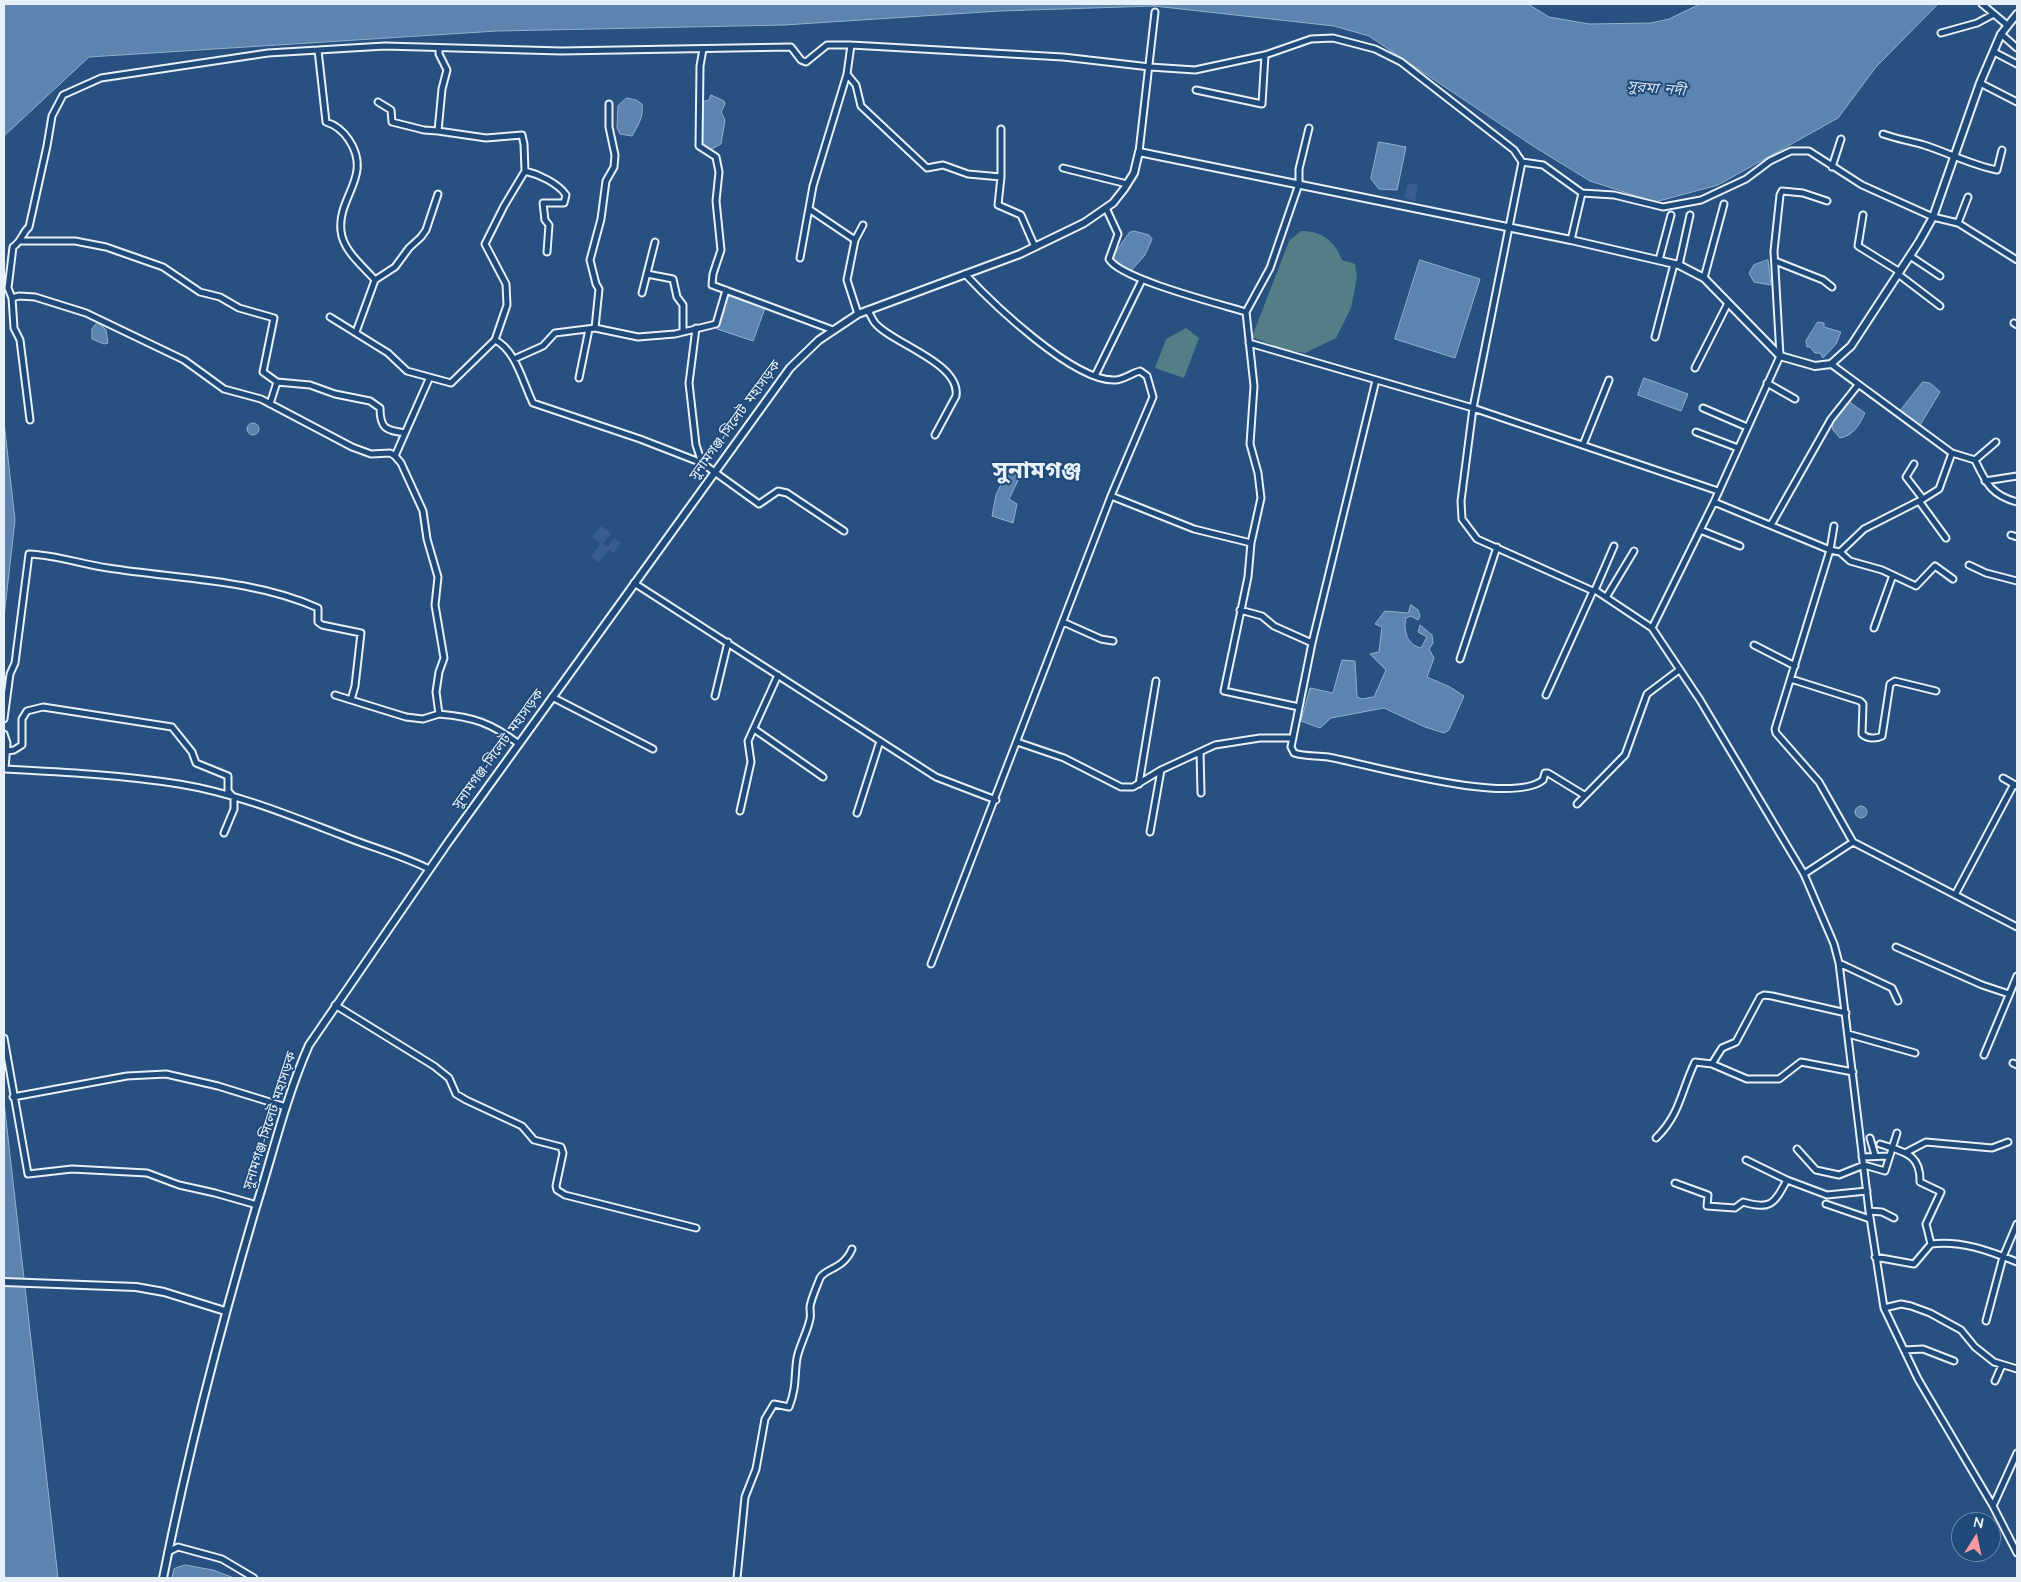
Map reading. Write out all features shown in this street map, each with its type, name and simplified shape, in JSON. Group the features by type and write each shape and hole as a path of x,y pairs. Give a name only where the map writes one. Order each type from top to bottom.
{"main road":[{"path":"1139,152 1571,240 1676,265 1704,278 1780,356 1816,366 1831,364 1851,346 1910,256 1933,217 1980,84 2001,34 2017,14"},
{"name":"সুনামগঞ্জ-সিলেট মহাসড়ক","path":"163,1578 178,1500 225,1311 286,1107 309,1045 335,1005 429,869 790,368 833,330 858,314 1036,247 1078,227 1106,208 1127,184 1137,162 1139,152"},
{"path":"4,1282 96,1284 164,1292 225,1311"}],"street":[{"path":"1982,4 1992,15 2007,25"},
{"path":"1139,152 1155,12"},
{"path":"1941,33 1977,23 1992,15"},
{"path":"2001,34 2017,48"},
{"path":"21,242 24,231 29,226 52,116 62,95 101,78 268,53 385,46 561,51 791,47 801,60 806,62 827,45 851,45 1063,57 1150,68 1195,70 1265,55 1311,39 1333,38 1375,49 1401,62 1514,150 1522,162 1473,408 1461,501 1462,519 1477,539 1607,596 1652,628 1700,700 1804,874 1830,934 1839,964 1870,1219 1884,1308 1918,1379 1993,1506 2017,1553"},
{"path":"800,258 801,241 813,186 847,74 851,45"},
{"path":"438,131 442,89 447,70 439,54 439,48"},
{"path":"703,49 700,66 699,146 716,157 719,172 716,201 720,250 712,285 833,330"},
{"path":"318,50 326,122 342,130 351,143 359,163 343,212 341,230 351,254 375,280"},
{"path":"1994,52 2017,64"},
{"path":"1196,90 1262,104 1265,55"},
{"path":"847,74 856,85 861,106 927,168 942,165 968,174 1001,177"},
{"path":"1980,84 2017,102"},
{"path":"330,317 388,353 407,371 429,379 453,382 495,340 507,305 506,284 500,269 489,256 485,244 525,171 522,135 486,138 424,130 392,122 391,110 378,102"},
{"path":"580,378 592,329 599,289 590,260 601,220 606,181 614,167 615,155 609,127 609,104"},
{"path":"1299,708 1224,691 1248,577 1251,543 1261,498 1258,473 1250,444 1254,386 1246,312 1270,268 1299,184 1299,170 1309,128"},
{"path":"1001,129 1001,177 998,205 1021,215 1036,247"},
{"path":"1883,134 1923,145 1955,158 1997,170 2002,150"},
{"path":"1832,167 1841,139"},
{"path":"1522,162 1543,165 1582,193 1614,196 1663,207 1701,200 1746,178 1770,160 1791,151 1809,151 1862,185 1933,217 1958,223 2017,258"},
{"path":"1063,168 1127,184"},
{"path":"525,171 535,173 561,188 566,195 564,203 543,203 545,220 549,225 547,252"},
{"path":"1652,628 1714,502 1780,356 1775,261 1777,216 1782,191 1803,193 1827,201"},
{"path":"1571,240 1582,193"},
{"path":"356,332 375,280 395,267 409,248 421,237 426,230 438,194"},
{"path":"1958,223 1968,197"},
{"path":"1704,278 1724,204"},
{"path":"1106,208 1118,234 1109,259 1121,271 1142,280 1246,312"},
{"path":"809,210 855,240"},
{"path":"1659,260 1671,215"},
{"path":"1655,337 1690,215"},
{"path":"1863,215 1858,246 1899,273 1940,306"},
{"path":"858,314 847,280 855,240 863,225"},
{"path":"30,420 20,340 14,328 12,298 8,288 13,247 21,242 75,241 106,247 163,267 200,292 220,297 239,308 274,318 263,372 277,382 310,385 334,394 370,401 380,408 381,422 388,431 405,434"},
{"path":"642,292 655,242"},
{"path":"1910,256 1940,276"},
{"path":"1775,261 1823,280 1832,287"},
{"path":"646,274 673,279 677,297 683,305 683,332"},
{"path":"932,964 1111,496 1153,397 1147,376 1140,372 1115,380 1083,373 1023,330 993,304 965,274"},
{"path":"1095,376 1142,280"},
{"path":"514,359 543,346 555,333 592,329 638,337 683,332 716,324 726,290"},
{"path":"12,298 19,296 34,297 86,313 184,360 224,389 270,404 352,447 371,454 390,453 395,456 402,463 423,512 427,539 438,577 435,604 444,658 439,672 436,692 439,714"},
{"path":"1696,368 1728,304"},
{"path":"868,310 875,324 935,362 951,380 956,396 935,436"},
{"path":"696,328 690,371 690,395 696,445 702,463"},
{"path":"495,340 510,351 533,403 640,438 702,463 759,504 778,492 787,493 844,531"},
{"path":"1249,343 1473,408 1718,491"},
{"path":"1831,364 1952,453 1975,460 1986,481 2001,497 2017,502"},
{"path":"395,456 429,379"},
{"path":"1376,380 1312,643 1292,738 1291,747 1294,753 1327,757 1445,781 1504,789 1518,789 1538,784 1548,773 1584,795"},
{"path":"1584,445 1609,380"},
{"path":"270,404 277,382"},
{"path":"1767,383 1795,398"},
{"path":"1771,524 1831,419 1858,385"},
{"path":"1704,408 1748,427"},
{"path":"1696,432 1738,448"},
{"path":"1975,460 1996,442"},
{"path":"1840,552 1864,529 1939,489 1952,453"},
{"path":"1914,464 1906,478 1946,538"},
{"path":"1986,481 2017,476"},
{"path":"1111,496 1194,529 1251,543"},
{"path":"1714,502 1830,550 1840,552 1850,561 1893,575 1916,586 1935,566 1953,579"},
{"path":"1834,526 1830,550 1775,729 1776,733 1819,782 1852,842 2017,927"},
{"path":"1700,530 1740,546"},
{"path":"1546,695 1614,546"},
{"path":"1460,659 1497,547"},
{"path":"1607,596 1634,551"},
{"path":"4,719 10,674 15,662 29,554 46,554 107,568 182,576 282,595 310,604 318,608 318,622 322,625 361,632 355,686 351,700"},
{"path":"1969,565 1986,573 2017,581"},
{"path":"1874,628 1893,575"},
{"path":"634,583 936,777 996,800"},
{"path":"1240,610 1262,616 1274,626 1312,643"},
{"path":"1064,622 1101,639 1113,641"},
{"path":"715,696 728,642"},
{"path":"1754,645 1795,666"},
{"path":"1577,804 1626,755 1647,694 1679,670"},
{"path":"740,811 751,762 748,741 778,675"},
{"path":"1791,679 1860,701 1864,704 1862,734 1865,737 1878,738 1882,736 1885,727 1890,684 1896,681 1936,691"},
{"path":"1138,784 1156,681"},
{"path":"335,695 406,717 423,719 439,714 469,717 486,722 519,744"},
{"path":"552,697 653,749"},
{"path":"7,751 14,750 22,745 22,719 27,711 43,707 172,727 192,752 196,763 228,776 228,791 234,798 234,809 224,833"},
{"path":"754,729 823,777"},
{"path":"4,734 7,742 5,769 88,773 180,784 300,818 342,836 394,853 429,869"},
{"path":"1016,742 1064,758 1121,787 1133,787 1161,770 1215,745 1260,738 1292,738"},
{"path":"857,813 880,741"},
{"path":"1200,752 1201,794"},
{"path":"1150,832 1161,770"},
{"path":"1955,895 2016,785 2003,778"},
{"path":"1804,874 1852,842"},
{"path":"1896,947 1982,985 2009,994"},
{"path":"1839,964 1892,988 1898,1001"},
{"path":"1984,1055 2017,976"},
{"path":"1712,1064 1722,1048 1736,1042 1760,997 1764,995 1846,1014"},
{"path":"335,1005 434,1066 449,1078 456,1094 522,1126 534,1140 561,1147 563,1152 556,1186 557,1190 565,1195 696,1228"},
{"path":"1848,1034 1915,1053"},
{"path":"4,1038 28,1174 72,1169 147,1173 179,1185 257,1205"},
{"path":"1656,1138 1669,1126 1676,1113 1695,1062 1712,1064 1747,1079 1779,1079 1801,1062 1853,1072"},
{"path":"13,1097 127,1076 166,1074 218,1086 286,1107"},
{"path":"1797,1150 1816,1170 1839,1174 1864,1165 1885,1171 1896,1132"},
{"path":"1870,1138 1875,1155"},
{"path":"1906,1153 1926,1142 1992,1148 2008,1142"},
{"path":"1880,1144 1912,1157 1920,1169 1920,1182 1941,1192 1926,1224 1931,1244"},
{"path":"1862,1155 1889,1156"},
{"path":"1746,1160 1787,1180 1827,1195 1867,1192"},
{"path":"1675,1183 1708,1196 1708,1206 1735,1208 1743,1202 1761,1208 1776,1201 1787,1180"},
{"path":"1826,1204 1870,1219"},
{"path":"1869,1210 1882,1212 1894,1218"},
{"path":"1986,1321 2003,1256 2017,1224"},
{"path":"1875,1257 1914,1264 1931,1244 1960,1244 1985,1250 2017,1262"},
{"path":"736,1578 741,1515 756,1469 765,1419 774,1404 789,1407 795,1390 800,1346 805,1340 810,1318 810,1307 819,1280 822,1274 841,1266 852,1249"},
{"path":"1884,1308 1901,1304 1911,1306 1949,1322 1962,1330 1981,1352 1994,1362 2017,1370"},
{"path":"1904,1350 1923,1350 1954,1360"},
{"path":"1995,1381 2002,1365"},
{"path":"1993,1506 2017,1453"},
{"path":"168,1552 178,1547 214,1556 254,1578"}],"shaded area":[{"path":"1408,183 1418,185 1415,201 1404,198"},
{"path":"601,526 611,533 603,544 608,547 614,538 621,543 614,553 609,550 599,562 591,557 600,544 592,537"}],"green space":[{"path":"1301,231 1309,231 1327,238 1336,247 1342,260 1355,264 1357,277 1351,308 1336,338 1305,353 1285,350 1252,337 1289,241"},
{"path":"1186,328 1199,338 1184,378 1155,368 1166,339"}],"water":[{"name":"সুরমা নদী","path":"4,4 1528,4 1549,17 1589,24 1651,23 1669,19 1700,4 1938,4 1876,67 1838,118 1718,185 1655,202 1590,181 1533,146 1369,36 1334,26 1154,6 1000,11 784,25 497,31 89,57 4,136"},
{"path":"711,95 724,101 725,104 721,112 725,120 721,144 710,150 700,144 702,102 709,100"},
{"path":"627,98 642,104 641,117 632,136 620,134 617,128 618,106"},
{"path":"1379,142 1406,147 1397,190 1379,189 1371,179"},
{"path":"1134,231 1149,235 1152,239 1145,255 1130,272 1113,261 1113,256 1129,233"},
{"path":"1420,260 1480,279 1455,358 1395,339"},
{"path":"1768,260 1771,285 1754,282 1749,273 1754,265"},
{"path":"729,296 765,308 753,341 717,329"},
{"path":"98,322 106,330 108,343 104,344 92,339 92,329"},
{"path":"1818,322 1824,323 1824,327 1841,332 1836,344 1823,358 1820,353 1815,353 1810,347 1807,347 1806,341"},
{"path":"1644,378 1688,394 1681,411 1638,395"},
{"path":"1923,382 1930,383 1940,392 1920,425 1912,427 1903,422 1901,410"},
{"path":"1848,401 1865,413 1849,435 1840,438 1833,430 1832,425"},
{"path":"4,422 15,520 4,617"},
{"path":"253,423 259,429 253,435 247,429"},
{"path":"1011,465 1023,470 1009,499 1017,504 1013,523 992,516 996,495"},
{"path":"1411,605 1418,610 1420,616 1418,620 1411,616 1406,618 1405,627 1409,640 1412,644 1421,648 1427,637 1418,632 1420,625 1432,635 1433,643 1429,649 1434,658 1427,677 1450,687 1464,696 1449,730 1444,733 1425,727 1384,708 1331,718 1320,728 1301,721 1310,688 1333,693 1342,660 1355,661 1357,697 1362,699 1374,697 1386,670 1370,654 1379,652 1382,627 1375,624 1385,611 1408,613"},
{"path":"1859,806 1863,806 1867,812 1863,818 1859,818 1855,814 1855,810"},
{"path":"4,1102 58,1578 4,1578"},
{"path":"185,1565 213,1570 234,1578 172,1578 174,1569"}],"district":[{"name":"সুনামগঞ্জ","path":"1037,473"}]}
